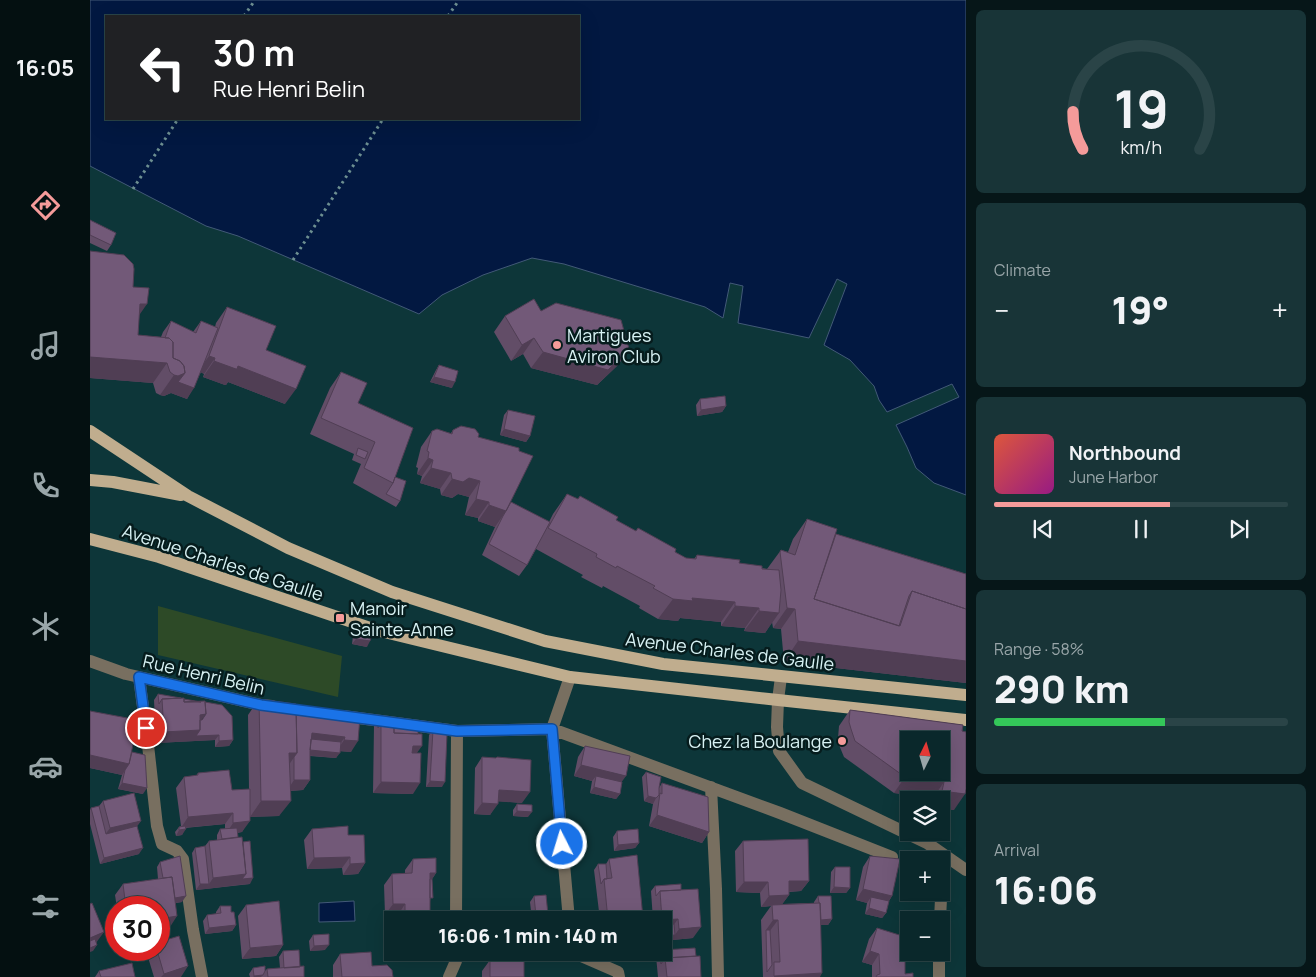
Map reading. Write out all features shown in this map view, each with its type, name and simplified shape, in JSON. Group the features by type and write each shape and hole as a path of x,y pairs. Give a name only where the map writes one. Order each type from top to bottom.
{"main road":[{"name":"Avenue Charles de Gaulle","path":"90,431 188,496 288,548 392,592 545,641 663,664 966,695"},
{"path":"90,480 113,482 188,496"},
{"name":"Avenue Charles de Gaulle","path":"90,539 159,557 376,630 570,677 966,720"}],"street":[{"name":"Rue Henri Belin","path":"90,661 126,674 280,708"},
{"path":"781,676 777,727 779,751 802,784 927,843 939,851"},
{"path":"139,677 157,826 162,844 177,851 183,859 202,977"},
{"path":"568,911 552,729 570,677"},
{"path":"330,714 457,731 552,729 780,813 892,857"},
{"path":"456,911 457,731"},
{"path":"711,788 718,977"},
{"path":"950,858 966,870"},
{"path":"449,977 456,961"},
{"path":"593,961 618,972 619,977"},
{"path":"939,961 939,977"}],"path":[{"path":"245,15 255,0"},
{"path":"449,15 459,0"},
{"path":"134,189 177,120"},
{"path":"293,260 382,120"}],"green space":[{"path":"158,606 342,656 338,697 158,655"}],"water":[{"path":"90,0 966,0 966,495 934,483 916,468 896,425 959,397 952,384 887,412 879,400 874,386 850,360 824,345 847,284 837,279 809,338 738,323 743,286 730,283 723,318 705,307 564,264 532,258 483,275 442,295 419,314 238,236 206,226 90,166"},
{"path":"354,901 355,921 319,922 319,903"}],"building":[{"path":"90,220 116,233 111,245 90,235"},
{"path":"90,251 124,255 133,264 133,287 149,288 147,304 140,304 138,335 169,338 173,342 173,358 180,361 184,366 185,373 178,376 174,375 170,372 167,363 90,357"},
{"path":"534,299 541,311 556,303 621,320 629,349 608,370 543,352 534,338 522,345 505,316"},
{"path":"227,307 276,326 266,350 306,366 296,389 238,366 236,369 214,361 215,358 209,356"},
{"path":"171,321 196,333 201,321 218,328 194,388 178,382 185,373 184,366 180,361 173,358 173,342 169,338 165,338"},
{"path":"439,365 458,371 455,382 434,377"},
{"path":"341,372 367,383 358,403 413,428 393,483 364,468 375,442 321,418"},
{"path":"725,396 726,406 701,410 700,399"},
{"path":"508,410 535,416 530,436 504,429"},
{"path":"461,426 475,429 479,434 478,437 519,448 519,451 533,456 506,511 489,505 489,502 476,499 480,481 469,478 463,482 452,479 451,473 431,468 433,460 428,458 429,452 427,451 432,431 437,429 452,434 453,430"},
{"path":"358,448 368,452 365,459 356,455"},
{"path":"395,477 406,481 400,501 386,494"},
{"path":"567,494 578,499 580,496 618,517 616,520 636,531 638,528 676,549 675,552 686,558 696,559 697,555 740,560 739,563 762,566 762,569 779,570 781,590 779,613 759,611 759,608 735,606 735,602 692,598 693,601 673,599 653,588 655,586 596,557 597,554 548,528"},
{"path":"511,502 550,522 527,565 489,544"},
{"path":"807,519 837,529 814,599 900,626 912,591 966,609 966,661 798,641 795,609 787,608 780,552 781,550 795,555"},
{"path":"836,534 966,574 966,609 912,591 899,626 814,599"},
{"path":"357,631 372,633 370,641 356,639"},
{"path":"158,694 181,698 162,699 159,704"},
{"path":"184,698 184,702 205,701 206,714 200,715 200,730 164,732 162,699"},
{"path":"184,699 201,702 184,702"},
{"path":"259,699 296,704 297,753 289,753 291,801 261,801"},
{"path":"205,702 222,705 232,716 233,740 219,741 219,735 196,736 200,730 200,720 206,714"},
{"path":"296,709 360,717 358,741 344,740 345,737 312,733 310,780 294,780 294,757 297,753"},
{"path":"850,710 963,725 962,731 966,732 965,794 942,791 944,782 936,781 950,781 950,731 900,731 900,773 855,741 849,722"},
{"path":"90,711 138,720 129,764 90,755"},
{"path":"378,720 392,723 381,723 378,728"},
{"path":"381,723 394,723 394,733 422,734 422,746 413,746 412,753 421,753 420,783 381,782"},
{"path":"394,723 418,727 418,734 394,733"},
{"path":"433,730 447,734 445,782 430,781"},
{"path":"311,739 341,742 340,753 310,750"},
{"path":"585,746 630,756 626,776 581,765"},
{"path":"132,752 145,755 147,788 122,783"},
{"path":"482,757 531,760 530,792 499,790 498,804 482,803"},
{"path":"229,770 232,790 250,789 250,821 233,823 233,813 188,817 184,777 198,775 198,773"},
{"path":"646,772 661,777 659,795 656,798 648,796"},
{"path":"596,776 622,782 620,794 594,787"},
{"path":"662,783 708,797 709,832 657,815 660,793 662,794"},
{"path":"134,793 141,821 110,828 103,801"},
{"path":"517,804 532,805 532,812 517,811"},
{"path":"99,806 106,834 137,826 143,848 104,858 91,808"},
{"path":"185,826 186,829 179,830 179,827"},
{"path":"348,826 348,835 364,835 365,863 350,864 350,857 314,858 312,829"},
{"path":"237,828 238,837 222,839 220,829"},
{"path":"638,829 639,843 618,845 617,831"},
{"path":"242,837 246,874 213,878 209,841"},
{"path":"808,839 809,881 789,881 789,895 769,896 768,882 744,882 743,841"},
{"path":"250,841 253,878 242,879 246,874 243,842"},
{"path":"205,846 209,884 200,884 195,848"},
{"path":"637,855 642,911 607,911 604,879 612,878 609,859"},
{"path":"180,856 186,896 175,898 172,877 163,878 160,862"},
{"path":"870,856 900,859 892,896 863,889"},
{"path":"436,858 436,873 430,873 430,911 405,911 405,904 393,904 392,874 412,873 413,859"},
{"path":"598,864 606,864 607,879 604,879 601,884"},
{"path":"835,867 850,867 850,888 834,887"},
{"path":"172,877 177,916 170,917 170,896 124,896 123,884"},
{"path":"430,879 432,879 433,898 430,898"},
{"path":"681,884 681,890 660,891 656,896 655,886"},
{"path":"698,889 701,927 679,929 678,919 672,919 672,911 661,911 660,891"},
{"path":"546,895 548,911 536,911 534,896"},
{"path":"818,896 831,896 832,919 821,920"},
{"path":"871,897 889,901 886,913 869,908"},
{"path":"279,901 283,945 250,948 246,905"},
{"path":"92,903 104,932 90,938 90,904"},
{"path":"820,903 822,973 774,976 774,962 780,962 778,920 773,920 772,905"},
{"path":"220,906 231,906 231,912 234,912 236,925 209,928 207,915 221,913"},
{"path":"672,924 674,924 675,935 672,935"},
{"path":"877,928 900,935 900,961 905,961 905,974 913,973 913,977 876,977 880,974 879,954 870,951"},
{"path":"766,930 770,930 772,965 767,972"},
{"path":"329,934 329,945 314,946 313,935"},
{"path":"179,936 188,966 164,974 160,961 170,961 170,939"},
{"path":"95,939 97,945 90,948 90,941"},
{"path":"695,948 696,956 672,958 672,949"},
{"path":"299,950 300,967 284,968 283,951"},
{"path":"371,952 372,966 387,965 392,970 393,977 342,977 340,954"},
{"path":"700,956 701,977 667,977 665,961 672,961 672,958"},
{"path":"490,961 524,961 524,977 490,977"},
{"path":"132,963 135,977 101,977 99,971"},
{"path":"265,966 263,975 254,976 253,968"},
{"path":"304,966 304,977 268,977 267,969"}],"place":[{"name":"Martigues Aviron Club","path":"557,345"},
{"name":"Manoir Sainte-Anne","path":"340,618"},
{"name":"Chez la Boulange","path":"842,741"}],"route":[{"path":"146,728 139,677 261,705 457,731 552,729 562,844"}]}
